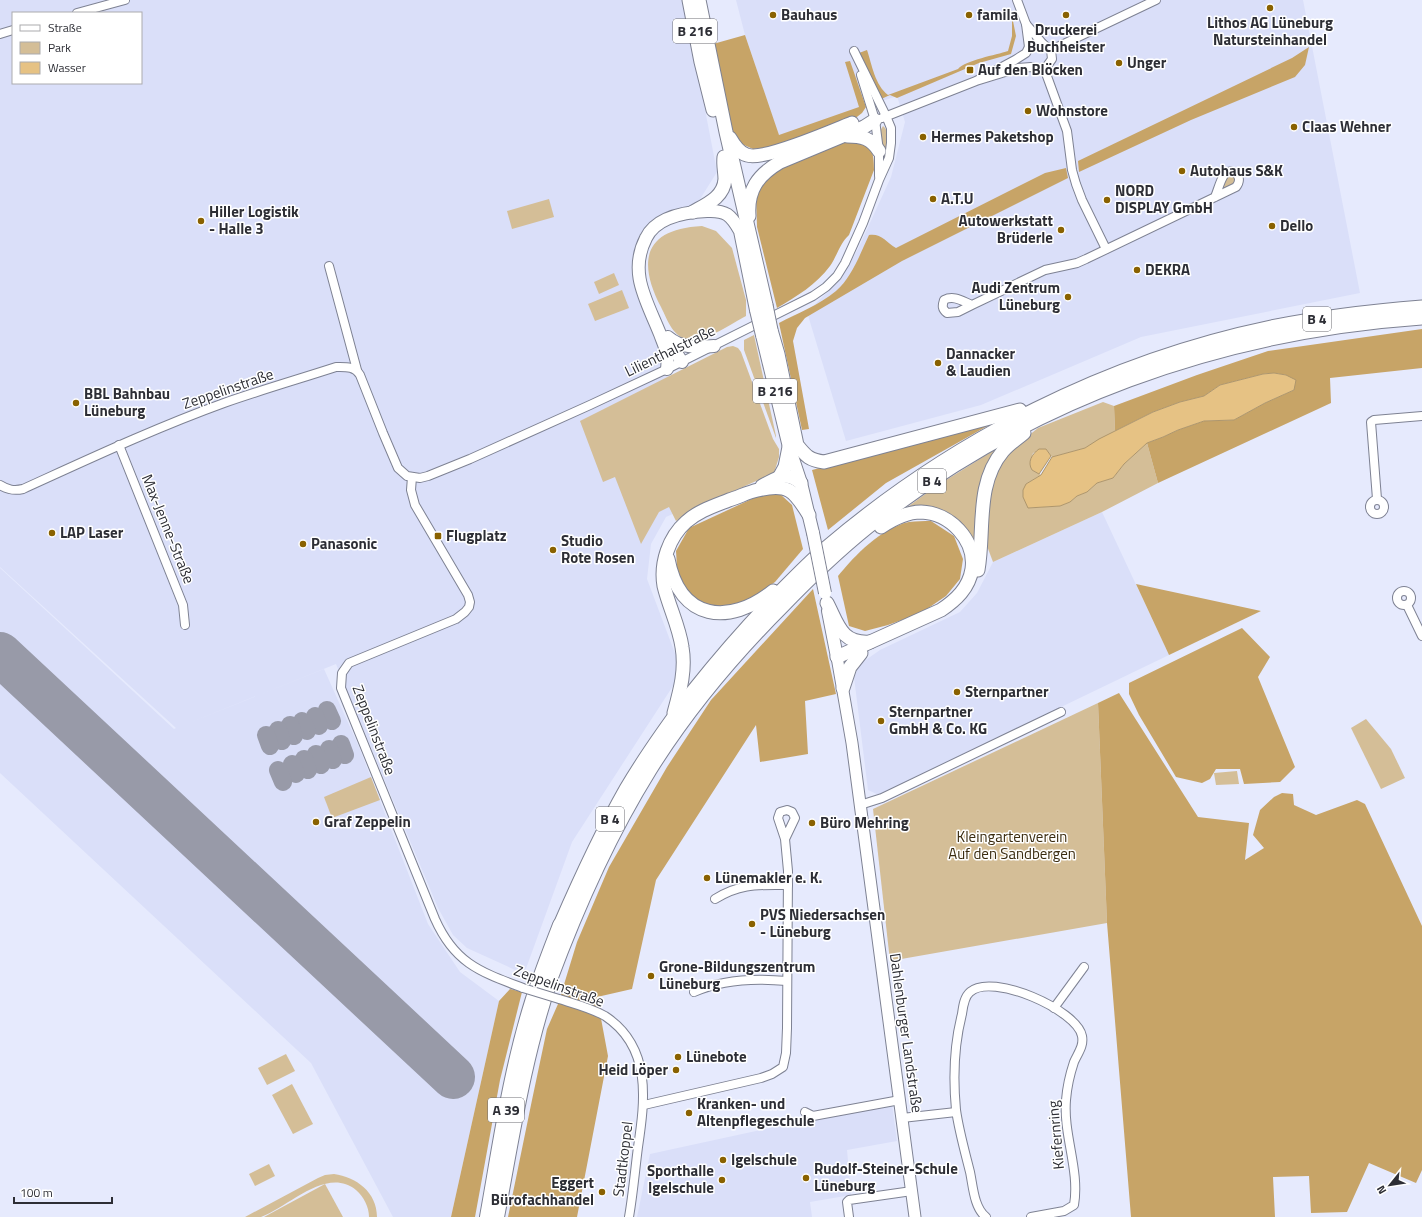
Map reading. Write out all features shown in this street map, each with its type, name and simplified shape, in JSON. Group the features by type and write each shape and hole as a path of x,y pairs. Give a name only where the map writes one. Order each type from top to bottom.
{"highway":[{"name":"B 216","path":"689,0 701,62 744,231"},
{"name":"B 216","path":"699,0 726,132 744,231 766,333 778,354 793,446"},
{"path":"726,132 739,150 746,155 756,156 770,154 864,119 881,118"},
{"path":"744,231 749,222 748,208 754,185 769,168 864,127 881,118"},
{"path":"843,136 860,136 866,138 875,145 879,151"},
{"path":"693,212 713,201 723,188 725,179 723,163 724,157"},
{"name":"B 4","path":"550,981 571,926 613,834 663,750 688,716 757,631 832,558 868,527 927,484 1038,414 1094,383 1123,371 1213,341 1273,327 1357,313 1422,307"},
{"name":"B 4","path":"560,925 604,829 642,763 672,719 729,647 796,576 833,542 921,475 983,437 1038,414 1186,360 1275,337 1317,329 1358,323 1422,318"},
{"path":"780,476 793,446 814,461 824,462 1025,409 1038,414 1004,451 989,476 983,497 978,571 974,582 966,594 955,606 943,613 862,653 854,656 837,657"},
{"path":"754,491 780,476 790,476 801,483"},
{"path":"672,719 681,685 684,662 679,633 664,584 664,560 674,536 686,522 708,509 754,491 770,487 785,488 791,491 801,502 809,515"},
{"path":"832,558 839,555 891,520 910,513 920,512 941,516 960,530 970,551 972,562 972,571 965,588 952,603 941,610 837,657"},
{"path":"668,550 668,560 673,578 682,594 697,607 716,613 732,612 747,608 767,596 788,578 796,576"},
{"path":"826,598 845,636 857,642 874,641"},
{"path":"844,691 850,667 862,653"},
{"name":"A 39","path":"487,1217 503,1126 531,1004 560,925"},
{"name":"A 39","path":"497,1217 525,1069 542,1004 550,981"}],"main road":[{"path":"667,369 668,355 643,291 638,273 639,256 648,234 660,223 673,217 693,212 723,212 734,219 744,231"},
{"path":"652,313 682,362"},
{"path":"665,335 674,342 683,346 714,346"},
{"name":"B 216","path":"793,446 809,515 844,691"},
{"name":"Dahlenburger Landstraße","path":"844,691 915,1217"}],"street":[{"path":"81,12 125,0"},
{"path":"1017,0 1026,24 1028,50 1026,61 1031,67"},
{"path":"1050,50 1156,0"},
{"path":"881,118 976,81 1018,68 1031,67 1039,70 1044,68 1052,59 1050,50 1026,24"},
{"path":"0,34 12,30"},
{"path":"976,81 1015,60 1038,43 1043,44"},
{"path":"881,118 854,51 881,118"},
{"path":"1044,68 1067,130 1072,170 1076,184 1106,250"},
{"name":"Lilienthalstraße","path":"879,180 881,118"},
{"name":"Lilienthalstraße","path":"412,477 428,476 470,459 590,405 714,346 813,296 826,287 837,276 845,263 863,224 879,180 889,158 891,128 881,118"},
{"path":"972,305 1045,270 1077,263 1215,197"},
{"path":"329,266 357,370 394,462 402,473 412,477"},
{"name":"Zeppelinstraße","path":"0,485 14,491 23,489 119,445 224,403 336,367 348,367 357,370"},
{"path":"1377,499 1371,422 1374,420 1422,416"},
{"name":"Max-Jenne-Straße","path":"119,445 183,605 185,625"},
{"name":"Zeppelinstraße","path":"412,477 411,490 415,505 466,589 470,602 469,606 465,612 456,619 349,663 342,673 341,688 444,938 457,954 470,965 486,974 523,988 594,1010 606,1017 621,1030 638,1059"},
{"path":"1407,605 1422,636"},
{"path":"860,805 882,798 1061,712"},
{"name":"Stadtkoppel","path":"644,1105 761,1078 772,1074 782,1067 786,1052 787,1028 788,871 784,839"},
{"path":"715,899 739,887 754,885 788,885"},
{"path":"1054,1008 1084,967"},
{"path":"694,992 707,986 729,982 755,979 787,980"},
{"name":"Kiefernring","path":"986,1217 982,1214 977,1202 956,1112 955,1091 955,1052 959,1024 965,1001 968,993 975,988 984,986 1025,993 1040,999 1075,1025 1082,1035 1082,1044 1074,1061 1068,1080 1066,1101 1066,1122 1076,1193 1074,1205 1064,1211 1031,1217"},
{"name":"Stadtkoppel","path":"629,1217 644,1105 643,1080 638,1059"},
{"path":"805,1112 812,1116 900,1100"},
{"path":"902,1118 956,1112"},
{"path":"849,1217 847,1202 849,1200 912,1191"}],"shaded area":[{"path":"0,0 684,0 717,172 697,204 672,212 634,258 662,350 717,494 666,517 651,544 647,579 682,672 572,842 524,974 467,948 453,935 438,908 336,664 189,723 324,669 359,747 428,924 460,972 499,1001 451,1217 393,1217 311,1063 0,773 0,568 174,729 176,728 0,567"},
{"path":"736,0 1303,0 1360,293 1141,337 981,405 846,441 807,312 841,279 858,249 891,177 905,122 897,96 779,136 745,35"},
{"path":"1012,16 1016,36 1011,54 979,63 897,98 890,95 879,100 859,53 867,50 877,80 888,95 958,69 974,60 1008,51 1012,36"},
{"path":"745,35 779,135 859,107 845,62 850,61 866,107 862,113 853,120 772,147 753,149 735,141 713,44"},
{"path":"1309,47 1305,65 1295,77 1191,120 1079,172 1078,161 1292,58"},
{"path":"852,140 859,141 868,146 872,153 874,170 849,235 843,242 825,273 799,295 777,308 757,227 756,197 765,179 783,166"},
{"path":"1066,168 1068,178 902,261 805,318 797,328 793,341 809,429 802,430 779,323 816,305 836,291 847,279 869,235 877,235 896,248 1045,173"},
{"path":"1422,329 1422,368 1330,378 1331,403 1158,483 1147,443 1204,421 1234,420 1265,403 1294,390 1286,375 1274,373 1263,374 1220,385 1204,396 1180,402 1153,412 1115,431 1114,406 1197,375 1268,351"},
{"path":"991,424 886,483 828,530 812,470"},
{"path":"779,493 792,505 803,549 775,582 745,603 726,608 710,607 692,598 682,583 677,568 676,551 689,528 756,497"},
{"path":"1102,512 1169,655 879,795 868,790 854,677 860,664 880,650 960,612 977,593 993,562"},
{"path":"931,521 954,536 963,559 960,579 946,596 921,613 888,625 865,631 849,626 838,576 869,543 888,530 909,522"},
{"path":"1136,584 1261,611 1169,655"},
{"path":"813,589 836,694 805,701 808,754 760,762 756,725 656,880 632,989 597,997 608,1056 577,1217 508,1217 547,1029 558,1004 577,942 609,867 667,767 711,700"},
{"path":"1242,628 1270,657 1258,677 1295,767 1280,782 1244,784 1240,769 1216,769 1210,779 1202,783 1176,777 1139,715 1129,694 1129,683"},
{"path":"1119,693 1198,817 1249,823 1245,860 1264,848 1253,835 1260,810 1274,797 1282,793 1293,794 1294,805 1316,815 1357,800 1365,804 1422,926 1422,1170 1416,1183 1369,1163 1347,1212 1311,1213 1309,1176 1273,1177 1275,1217 1131,1217 1107,923 1098,703"},
{"path":"510,989 522,992 500,1080 475,1217 451,1217 499,1001"},
{"path":"892,1105 897,1141 847,1150 851,1195 810,1202 812,1217 637,1217 650,1154 802,1121"}],"green space":[{"path":"883,126 888,135 888,141 881,171 880,131"},
{"path":"1232,172 1239,183 1215,197 1223,176"},
{"path":"549,199 554,217 512,229 507,211"},
{"path":"702,226 716,231 732,248 746,300 746,316 704,338 690,340 679,336 669,323 653,290 649,275 648,262 651,250 657,241 668,233 683,228"},
{"path":"614,273 619,285 599,294 594,282"},
{"path":"622,290 629,308 595,321 588,304"},
{"path":"754,335 776,438 744,350 744,340"},
{"path":"733,346 738,348 741,352 773,439 779,449 779,457 774,473 694,509 676,521 669,507 659,512 641,544 615,477 603,482 580,421 727,347"},
{"path":"1103,402 1114,406 1115,431 1085,448 1052,457 1045,449 1033,453 1030,463 1032,470 1041,475 1026,484 1028,508 1060,506 1070,502 1077,496 1087,492 1097,483 1113,478 1124,464 1147,443 1158,483 1102,512 993,562 987,546 986,518 993,478 1007,453 1038,428"},
{"path":"1004,444 976,548 968,533 958,520 945,511 927,507 902,511 935,487"},
{"name":"Kleingartenverein Auf den Sandbergen","path":"1098,703 1107,923 890,961 873,809"},
{"path":"1366,719 1391,749 1405,778 1381,789 1351,728"},
{"path":"1237,771 1239,784 1216,785 1214,773"},
{"path":"371,777 380,800 332,818 324,797"},
{"path":"286,1054 295,1071 267,1085 258,1068"},
{"path":"292,1084 313,1124 293,1134 272,1095"},
{"path":"269,1164 275,1176 255,1186 249,1174"},
{"path":"334,1174 350,1178 364,1187 373,1200 377,1217 369,1217 366,1202 356,1190 344,1184 332,1183 320,1185 261,1217 245,1217 318,1178 325,1175"},
{"path":"325,1184 343,1217 264,1217"}],"water":[{"path":"1274,373 1286,375 1296,380 1294,390 1265,403 1234,420 1204,421 1147,443 1124,464 1113,478 1097,483 1087,492 1077,496 1070,502 1060,506 1028,508 1023,497 1023,490 1026,484 1041,475 1052,457 1085,448 1099,439 1153,412 1180,402 1204,396 1220,385 1263,374"},
{"path":"1039,449 1046,449 1051,456 1039,474 1032,470 1030,461 1034,453"}],"taxiway":[{"path":"327,710 332,721"},
{"path":"315,716 319,726"},
{"path":"302,721 307,731"},
{"path":"290,725 294,736"},
{"path":"278,730 282,741"},
{"path":"266,735 270,746"},
{"path":"341,744 345,755"},
{"path":"329,749 333,760"},
{"path":"316,754 321,765"},
{"path":"304,759 308,770"},
{"path":"292,764 296,774"},
{"path":"278,770 283,782"}],"runway":[{"path":"0,654 453,1077"}],"place":[{"name":"Lithos AG Lüneburg Natursteinhandel","path":"1270,8"},
{"name":"Bauhaus","path":"773,15"},
{"name":"famila","path":"969,15"},
{"name":"Druckerei Buchheister","path":"1066,15"},
{"name":"Unger","path":"1119,63"},
{"name":"Auf den Blöcken","path":"970,70"},
{"name":"Wohnstore","path":"1028,111"},
{"name":"Claas Wehner","path":"1294,127"},
{"name":"Hermes Paketshop","path":"923,137"},
{"name":"Autohaus S&K","path":"1182,171"},
{"name":"A.T.U","path":"933,199"},
{"name":"NORD DISPLAY GmbH","path":"1107,200"},
{"name":"Hiller Logistik - Halle 3","path":"201,221"},
{"name":"Dello","path":"1272,226"},
{"name":"Autowerkstatt Brüderle","path":"1061,230"},
{"name":"DEKRA","path":"1137,270"},
{"name":"Audi Zentrum Lüneburg","path":"1068,297"},
{"name":"Dannacker & Laudien","path":"938,363"},
{"name":"BBL Bahnbau Lüneburg","path":"76,403"},
{"name":"LAP Laser","path":"52,533"},
{"name":"Flugplatz","path":"438,536"},
{"name":"Panasonic","path":"303,544"},
{"name":"Studio Rote Rosen","path":"553,550"},
{"name":"Sternpartner","path":"957,692"},
{"name":"Sternpartner GmbH & Co. KG","path":"881,721"},
{"name":"Graf Zeppelin","path":"316,822"},
{"name":"Büro Mehring","path":"812,823"},
{"name":"Lünemakler e. K.","path":"707,878"},
{"name":"PVS Niedersachsen - Lüneburg","path":"752,924"},
{"name":"Grone-Bildungszentrum Lüneburg","path":"651,976"},
{"name":"Lünebote","path":"678,1057"},
{"name":"Heid Löper","path":"676,1070"},
{"name":"Kranken- und Altenpflegeschule","path":"689,1113"},
{"name":"Igelschule","path":"723,1160"},
{"name":"Rudolf-Steiner-Schule Lüneburg","path":"806,1178"},
{"name":"Sporthalle Igelschule","path":"722,1180"},
{"name":"Eggert Bürofachhandel","path":"602,1192"}]}
